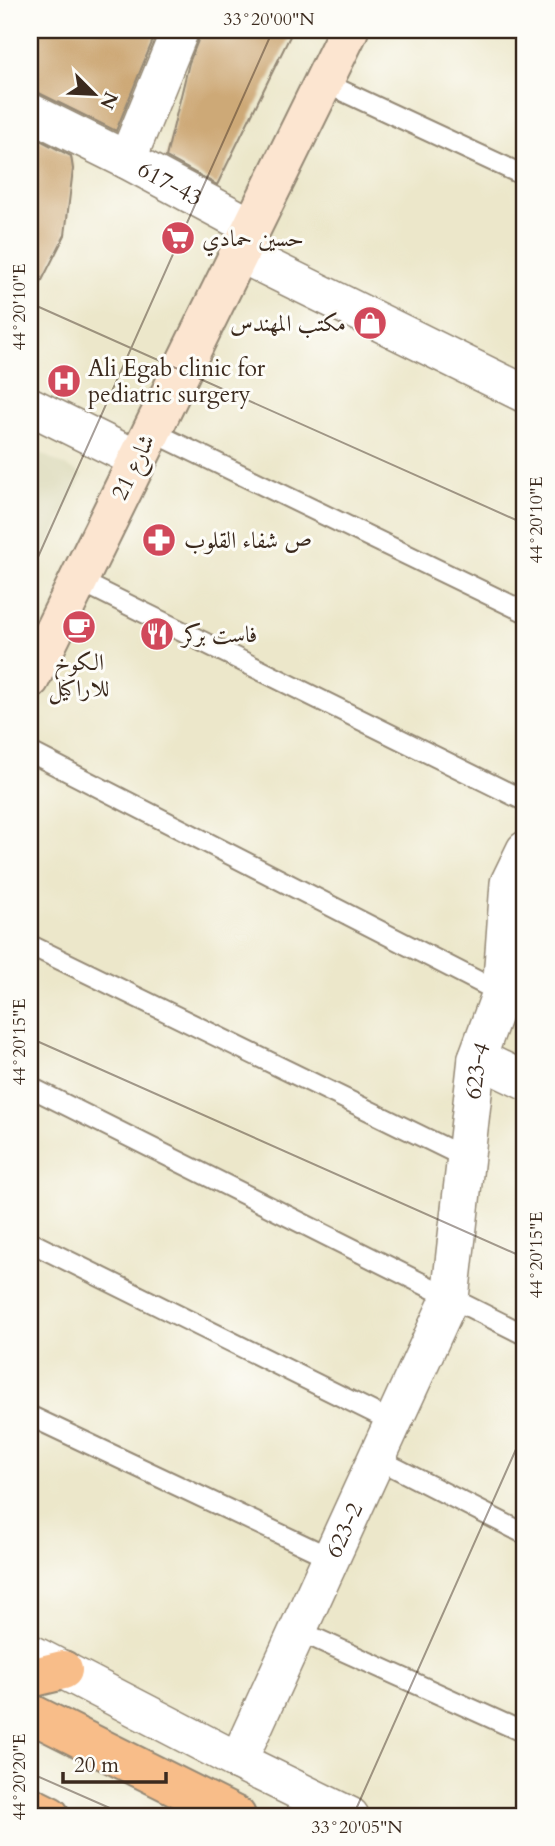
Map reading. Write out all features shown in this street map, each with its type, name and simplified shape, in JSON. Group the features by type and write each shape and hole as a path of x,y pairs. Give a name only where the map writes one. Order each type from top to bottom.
{"main road":[{"path":"30,1713 236,1816"},
{"path":"30,1807 50,1816"}],"street":[{"name":"617-43","path":"127,160 180,30"},
{"name":"شارع 21","path":"34,660 79,580 349,30"},
{"name":"617-43","path":"30,112 127,160 245,240 525,394"},
{"path":"30,406 144,446"},
{"name":"623-4","path":"450,1298 477,1058 501,993 525,850"},
{"path":"477,1058 525,1081"},
{"name":"623-2","path":"238,1761 450,1298"},
{"path":"41,1667 349,1816"}],"lane":[{"path":"323,82 525,176"},
{"path":"144,446 525,612"},
{"path":"79,580 525,801"},
{"path":"30,752 501,993"},
{"path":"30,944 464,1157"},
{"path":"30,1087 525,1335"},
{"path":"30,1242 393,1422"},
{"path":"30,1416 331,1559"},
{"path":"376,1458 525,1534"},
{"path":"297,1630 525,1733"}],"shaded area":[{"path":"30,448 83,475 30,581"}],"building":[{"path":"30,30 157,30 116,131 30,91"},
{"path":"201,30 293,30 217,185 166,157 189,63"},
{"path":"30,135 71,156 73,169 65,235 30,304"}],"place":[{"name":"حسين حمادي","path":"178,238"},
{"name":"مكتب المهندس","path":"370,323"},
{"name":"Ali Egab clinic for pediatric surgery","path":"64,381"},
{"name":"ص شفاء القلوب","path":"159,540"},
{"name":"الكوخ للاراكيل","path":"79,627"},
{"name":"فاست بركر","path":"157,634"}]}
